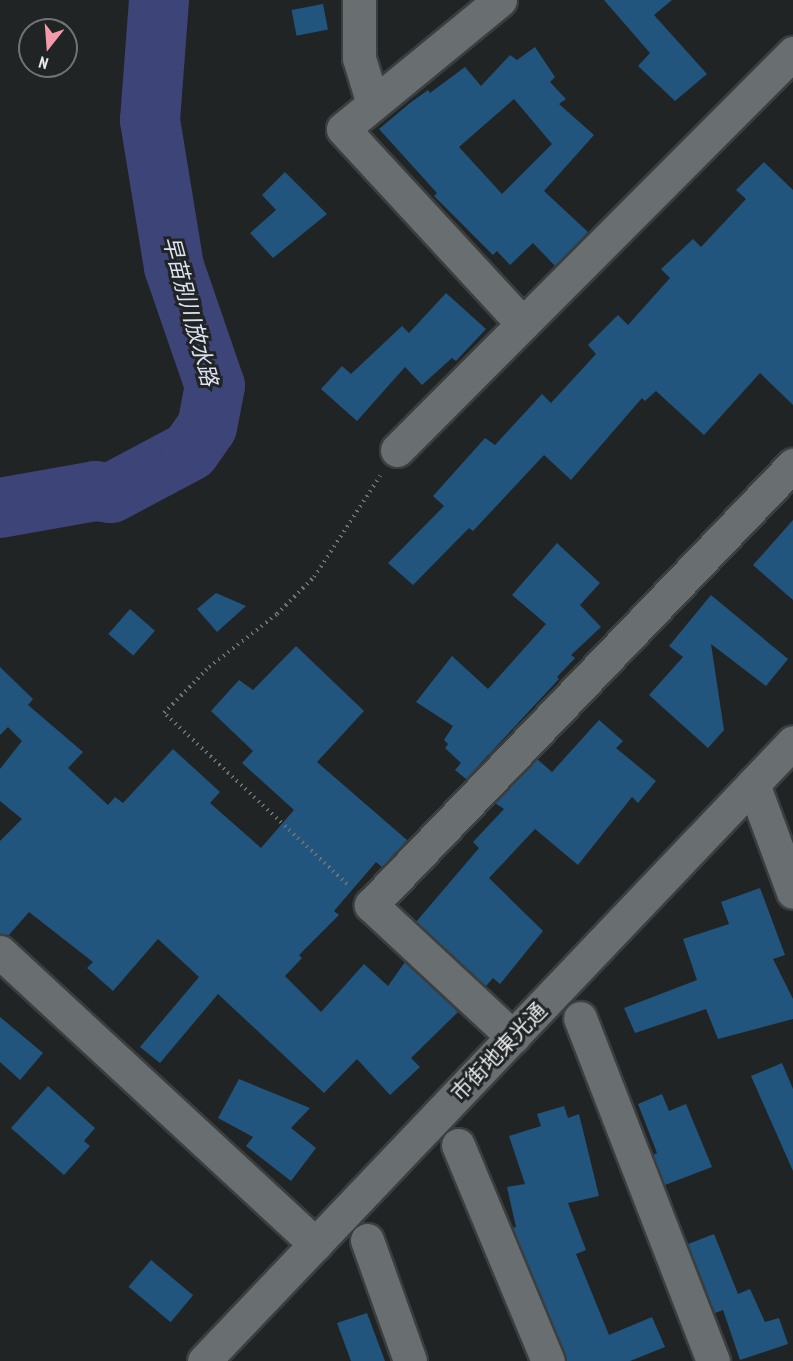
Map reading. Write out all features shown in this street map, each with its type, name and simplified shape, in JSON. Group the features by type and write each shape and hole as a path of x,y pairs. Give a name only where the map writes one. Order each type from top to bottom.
{"street":[{"path":"359,0 359,58 373,104"},
{"path":"500,0 344,129 523,324"},
{"path":"397,450 793,53"},
{"path":"513,1037 370,906 793,465"},
{"name":"市街地東光通","path":"204,1361 793,742"},
{"path":"753,784 793,892"},
{"path":"0,952 315,1244"},
{"path":"580,1018 713,1361"},
{"path":"458,1145 548,1361"},
{"path":"368,1240 410,1361"}],"path":[{"path":"370,906 164,713 209,667 277,614 314,577 397,450"}],"building":[{"path":"604,0 672,0 654,15 707,74 675,101 638,66 650,53"},
{"path":"323,4 328,30 297,36 292,10"},
{"path":"535,47 555,77 550,82 566,99 559,104 594,135 544,191 588,232 555,266 533,243 510,265 497,251 493,255 434,196 437,193 379,129 428,90 430,93 465,67 481,86 510,55 517,60","holes":["514,99 552,144 502,194 459,147"]},
{"path":"764,162 793,190 793,405 760,373 704,435 656,391 645,401 642,398 571,480 544,455 473,531 469,528 413,585 388,563 444,506 433,496 485,438 495,445 542,394 551,403 596,354 588,345 618,315 628,325 670,278 661,269 693,239 701,247 746,199 736,190"},
{"path":"285,172 327,214 273,258 250,233 276,210 262,195"},
{"path":"446,293 486,329 456,361 452,358 422,385 405,367 357,421 321,389 342,366 351,374 402,326 409,333"},
{"path":"793,520 793,600 753,565"},
{"path":"557,543 600,583 580,605 601,627 571,655 575,658 557,677 559,679 466,779 455,770 461,763 445,748 448,744 444,740 453,726 416,702 452,656 488,689 546,624 512,595"},
{"path":"216,593 246,606 217,632 197,609"},
{"path":"711,595 788,659 766,686 711,644 724,730 708,748 649,695 683,657 669,646"},
{"path":"130,609 155,631 133,656 108,634"},
{"path":"296,646 364,711 317,762 407,840 382,867 376,862 334,911 339,915 299,955 302,958 285,976 321,1012 364,964 388,986 405,962 458,1012 411,1058 420,1067 390,1095 357,1059 324,1093 218,994 160,1063 140,1047 199,977 158,939 113,991 87,968 93,962 29,912 8,936 0,934 0,841 22,819 0,801 0,769 22,741 8,727 0,735 0,667 33,699 28,705 83,752 68,768 108,805 115,797 123,803 173,749 220,792 210,803 261,848 294,810 242,763 253,751 211,711 239,680 253,690"},
{"path":"599,720 623,741 616,748 656,781 638,803 632,797 578,865 535,829 489,878 543,931 500,984 493,978 486,986 416,922 479,848 473,842 504,809 495,803 537,759 552,772"},
{"path":"760,888 785,955 773,959 793,999 793,1019 718,1039 706,1009 635,1033 624,1008 697,980 683,939 729,924 721,902"},
{"path":"0,1017 43,1053 20,1080 0,1062"},
{"path":"782,1063 793,1089 793,1171 751,1076"},
{"path":"239,1079 310,1108 291,1128 316,1148 291,1181 246,1146 253,1137 218,1118"},
{"path":"48,1086 95,1128 84,1141 90,1146 64,1175 11,1128"},
{"path":"662,1094 669,1111 686,1104 712,1167 665,1185 653,1155 657,1153 638,1104"},
{"path":"564,1106 568,1118 579,1114 599,1196 568,1203 586,1250 576,1254 609,1335 652,1317 665,1347 630,1361 566,1361 513,1228 516,1227 507,1187 525,1184 509,1136 541,1126 537,1114"},
{"path":"714,1234 738,1294 750,1289 765,1322 779,1318 788,1344 740,1360 723,1310 715,1313 688,1244"},
{"path":"151,1260 193,1295 171,1322 129,1287"},
{"path":"367,1313 385,1361 351,1361 337,1323"}],"waterway":[{"name":"早苗別川放水路","path":"0,508 95,491 111,493 190,451 207,427 215,386 174,267 150,120 159,0"}]}
